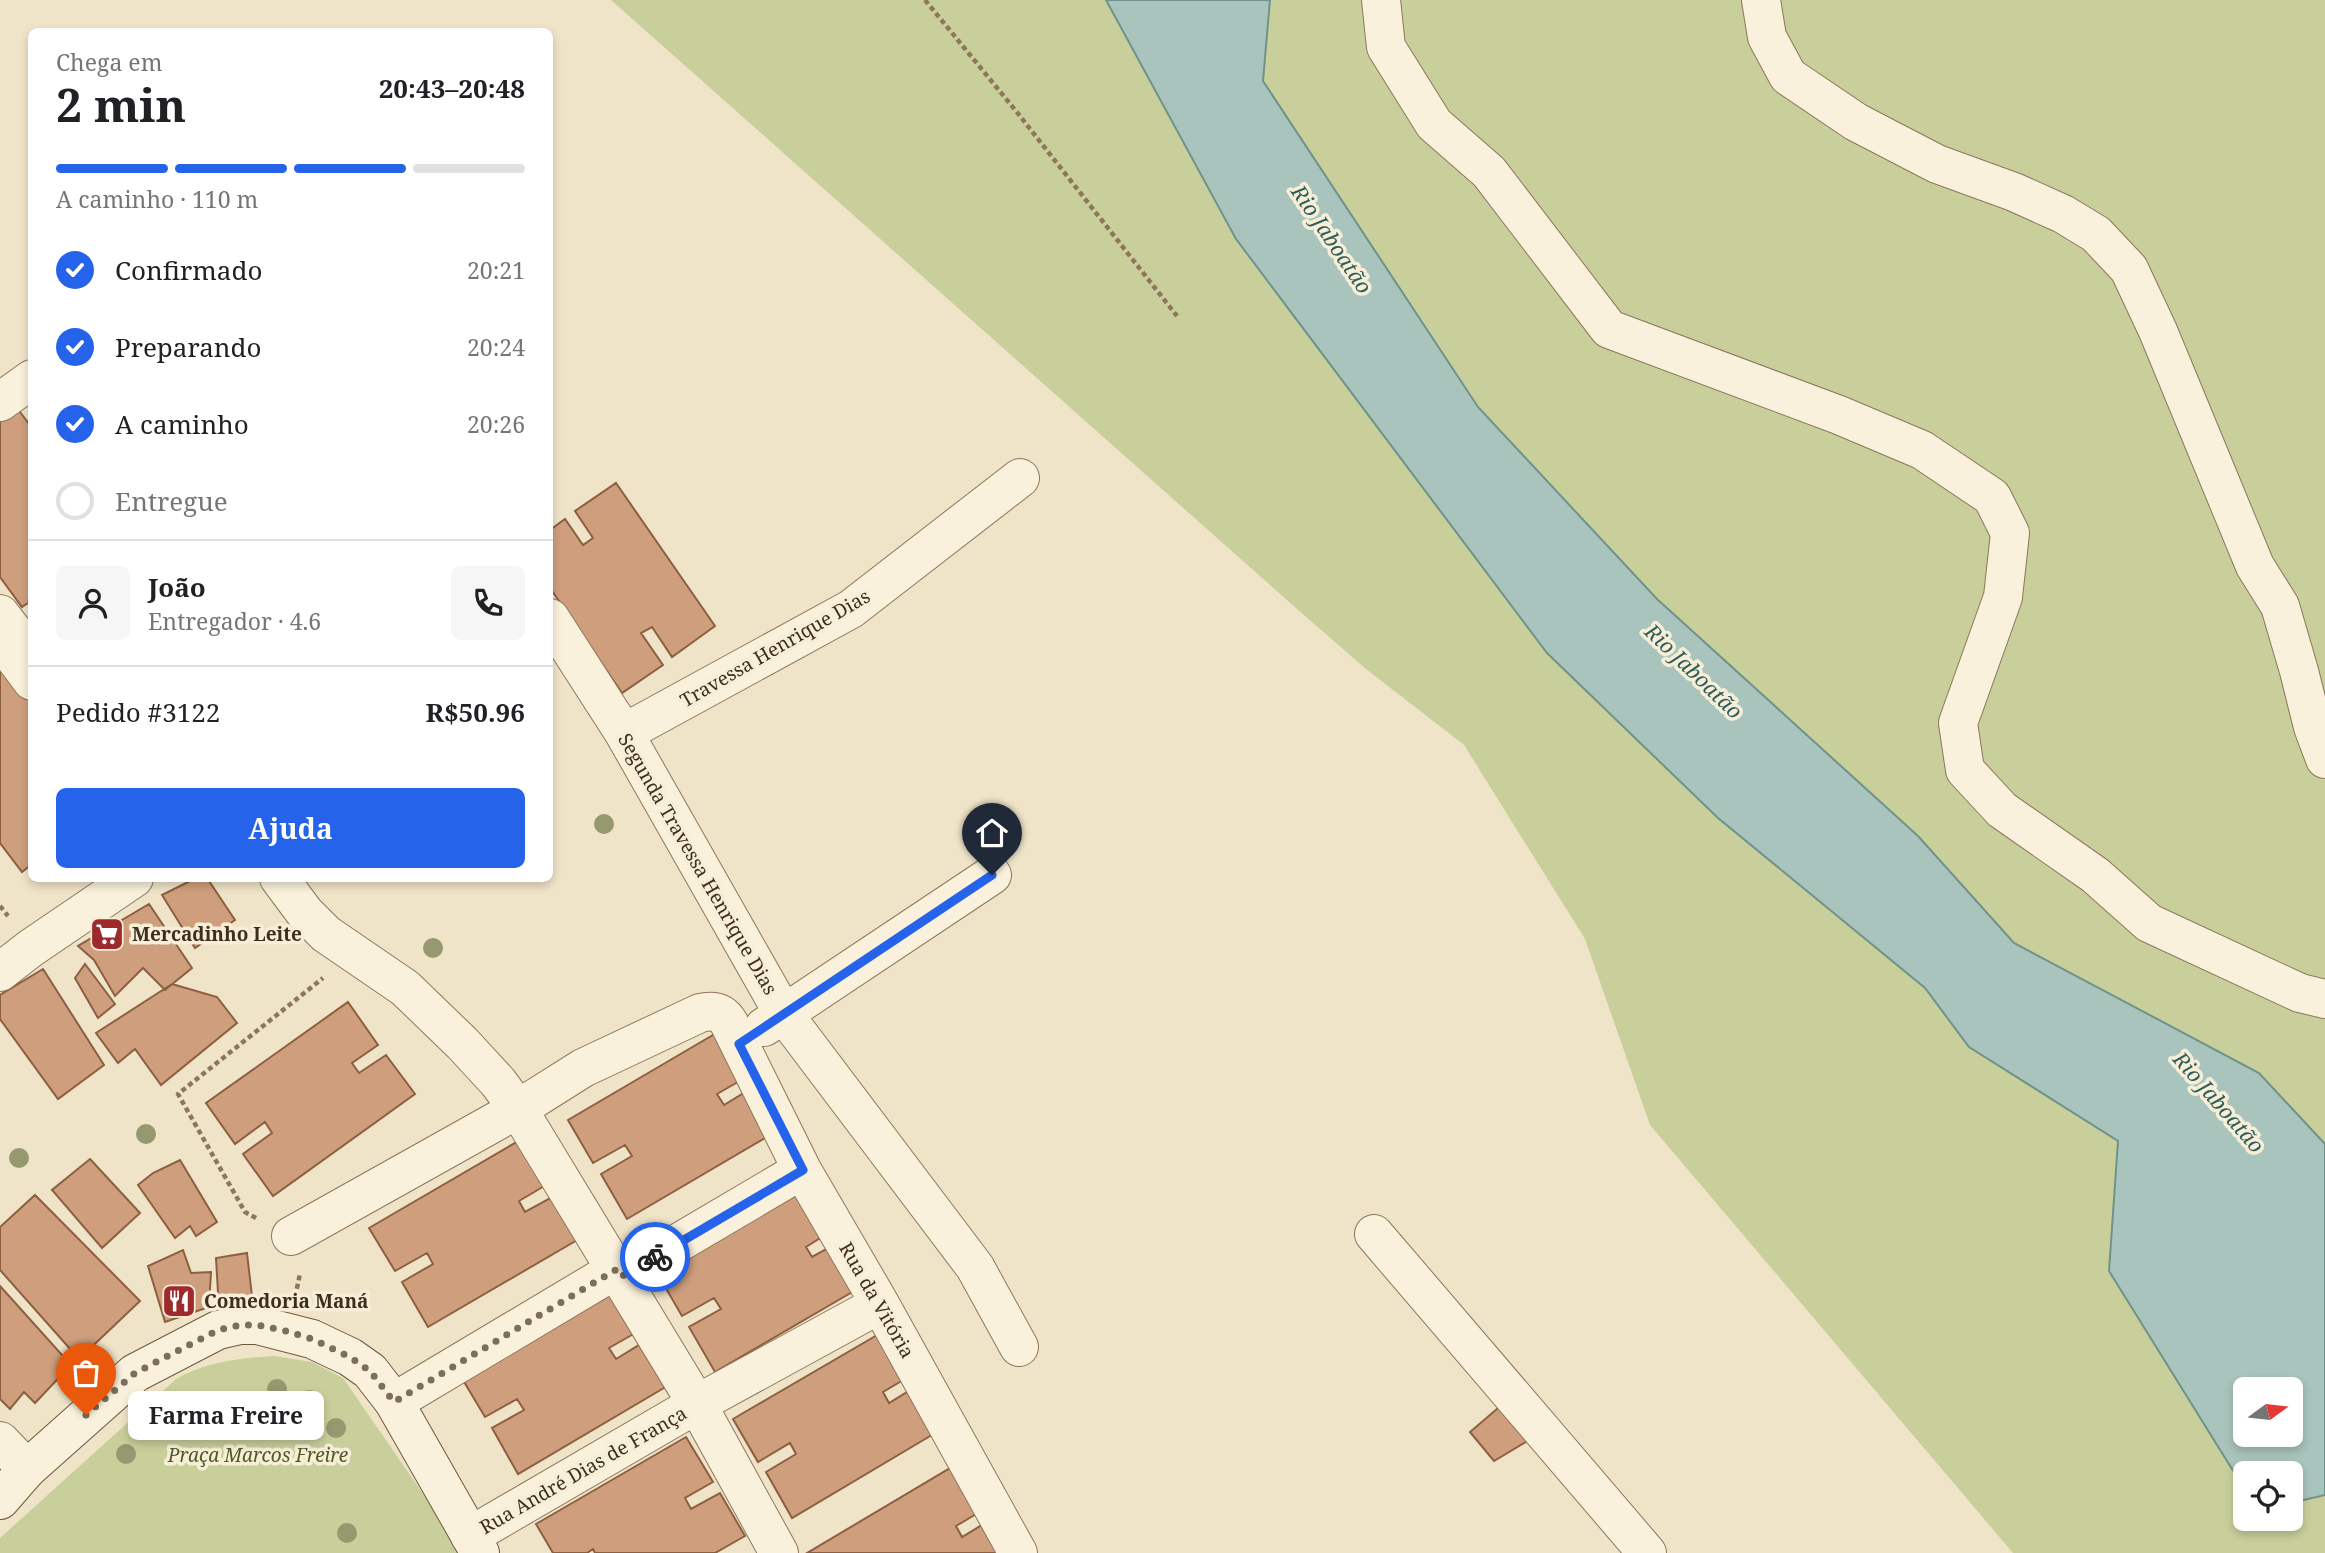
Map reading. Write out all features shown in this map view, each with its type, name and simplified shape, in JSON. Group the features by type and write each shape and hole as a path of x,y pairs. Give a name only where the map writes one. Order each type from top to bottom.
{"street":[{"path":"1381,0 1386,47 1434,124 1489,173 1609,329 1839,415 1922,450 1992,498 2010,533 2003,597 1958,723 1965,770 2002,810 2095,875 2149,923 2300,993 2325,999"},
{"path":"1761,0 1767,37 1788,76 1856,122 1937,164 2014,192 2063,214 2096,234 2129,269 2158,331 2255,566 2280,606 2300,671 2312,727 2325,759"},
{"path":"0,402 28,382"},
{"name":"Travessa Henrique Dias","path":"624,733 850,609 1020,478"},
{"path":"0,614 19,655"},
{"name":"Segunda Travessa Henrique Dias","path":"553,623 624,733 783,1013 975,1267 1019,1347"},
{"path":"739,1044 992,875"},
{"path":"0,972 128,882"},
{"name":"Rua André Dias de França","path":"282,882 305,913 326,934 405,988 462,1043 498,1082 518,1109 697,1404 771,1550"},
{"name":"Rua da Vitória","path":"291,1236 518,1109 583,1068 700,1013 710,1011 722,1014 803,1170 1017,1553"},
{"path":"394,1402 803,1170"},
{"path":"1374,1234 1647,1553"},
{"name":"Rua André Dias de França","path":"475,1544 697,1404 880,1304"},
{"path":"0,1500 27,1469 125,1381 162,1357 218,1330 240,1325 257,1325 312,1339 370,1371 394,1402 475,1544"},
{"path":"0,1441 27,1469"}],"path":[{"path":"925,0 1025,121 1177,316"},
{"path":"286,1331 300,1271 291,1236 245,1212 178,1094 288,1004 356,953"}],"green space":[{"path":"611,0 1106,0 1236,239 1547,653 1718,818 1925,988 1969,1047 2118,1141 2109,1271 2233,1471 2233,1531 2303,1531 2303,1500 2325,1495 2325,1553 2013,1553 1650,1125 1585,939 1464,745 1366,669"},
{"path":"1270,0 2325,0 2325,1144 2259,1073 2014,943 1918,836 1657,599 1478,407 1263,81"},
{"name":"Praça Marcos Freire","path":"274,1356 312,1362 343,1378 464,1553 0,1553 0,1538 176,1379 223,1362"}],"water":[{"name":"Rio Jaboatão","path":"1106,0 1270,0 1263,81 1478,407 1657,599 1918,836 2014,943 2259,1073 2325,1144 2325,1495 2303,1500 2303,1461 2233,1461 2233,1471 2109,1271 2118,1141 1969,1047 1925,988 1718,818 1547,653 1236,239"}],"building":[{"path":"9,397 28,423 28,603 22,607 0,577 0,404"},
{"path":"616,483 715,626 672,657 652,627 641,633 663,665 622,693 553,592 553,528 565,519 583,545 593,538 575,511"},
{"path":"0,668 28,690 28,867 22,872 0,843"},
{"path":"188,882 210,882 235,920 195,948 162,895"},
{"path":"149,904 192,968 165,990 143,968 115,996 94,960 78,946"},
{"path":"85,964 115,1004 98,1018 75,978"},
{"path":"43,969 104,1065 58,1099 0,1019 0,995"},
{"path":"172,984 217,997 237,1023 161,1085 135,1049 118,1063 96,1033"},
{"path":"348,1002 378,1045 352,1063 359,1073 386,1055 415,1094 273,1196 243,1154 272,1133 265,1122 235,1144 206,1103"},
{"path":"718,1032 745,1078 717,1094 724,1105 752,1088 777,1131 627,1219 601,1174 632,1156 625,1145 593,1163 568,1120"},
{"path":"520,1140 546,1185 519,1201 525,1212 554,1196 579,1239 428,1327 402,1282 433,1264 427,1253 395,1271 369,1228"},
{"path":"90,1159 140,1213 102,1248 52,1190"},
{"path":"180,1160 217,1222 196,1236 190,1226 175,1238 138,1185 153,1173"},
{"path":"807,1185 833,1230 806,1247 812,1257 841,1241 866,1284 715,1372 689,1327 721,1309 714,1298 682,1316 657,1273"},
{"path":"35,1195 140,1301 79,1359 0,1270 0,1227"},
{"path":"183,1250 191,1273 211,1272 209,1307 165,1322 148,1266"},
{"path":"247,1253 253,1305 219,1310 216,1258"},
{"path":"0,1286 71,1365 35,1403 24,1392 10,1409 0,1399"},
{"path":"610,1286 637,1332 609,1348 616,1359 644,1342 669,1385 518,1474 492,1428 524,1410 517,1399 485,1417 460,1375"},
{"path":"884,1331 910,1376 883,1392 889,1403 917,1386 942,1429 792,1518 766,1472 796,1454 790,1443 758,1462 733,1419"},
{"path":"1512,1396 1534,1437 1494,1461 1470,1432"},
{"path":"686,1437 713,1482 685,1498 691,1509 720,1493 745,1536 715,1553 595,1553 593,1549 587,1553 553,1553 536,1524"},
{"path":"957,1464 983,1510 956,1526 962,1537 990,1520 1010,1553 807,1553"}],"way so far":[{"path":"86,1415 135,1373 162,1357 218,1330 240,1325 257,1325 286,1331 312,1339 350,1357 370,1371 394,1402 617,1269 622,1276 655,1257"}],"place":[{"name":"Mercadinho Leite","path":"107,934"},
{"name":"Comedoria Maná","path":"179,1301"},
{"name":"Farma Freire","path":"86,1415"}],"route":[{"path":"655,1257 803,1170 739,1044 992,875"}]}
